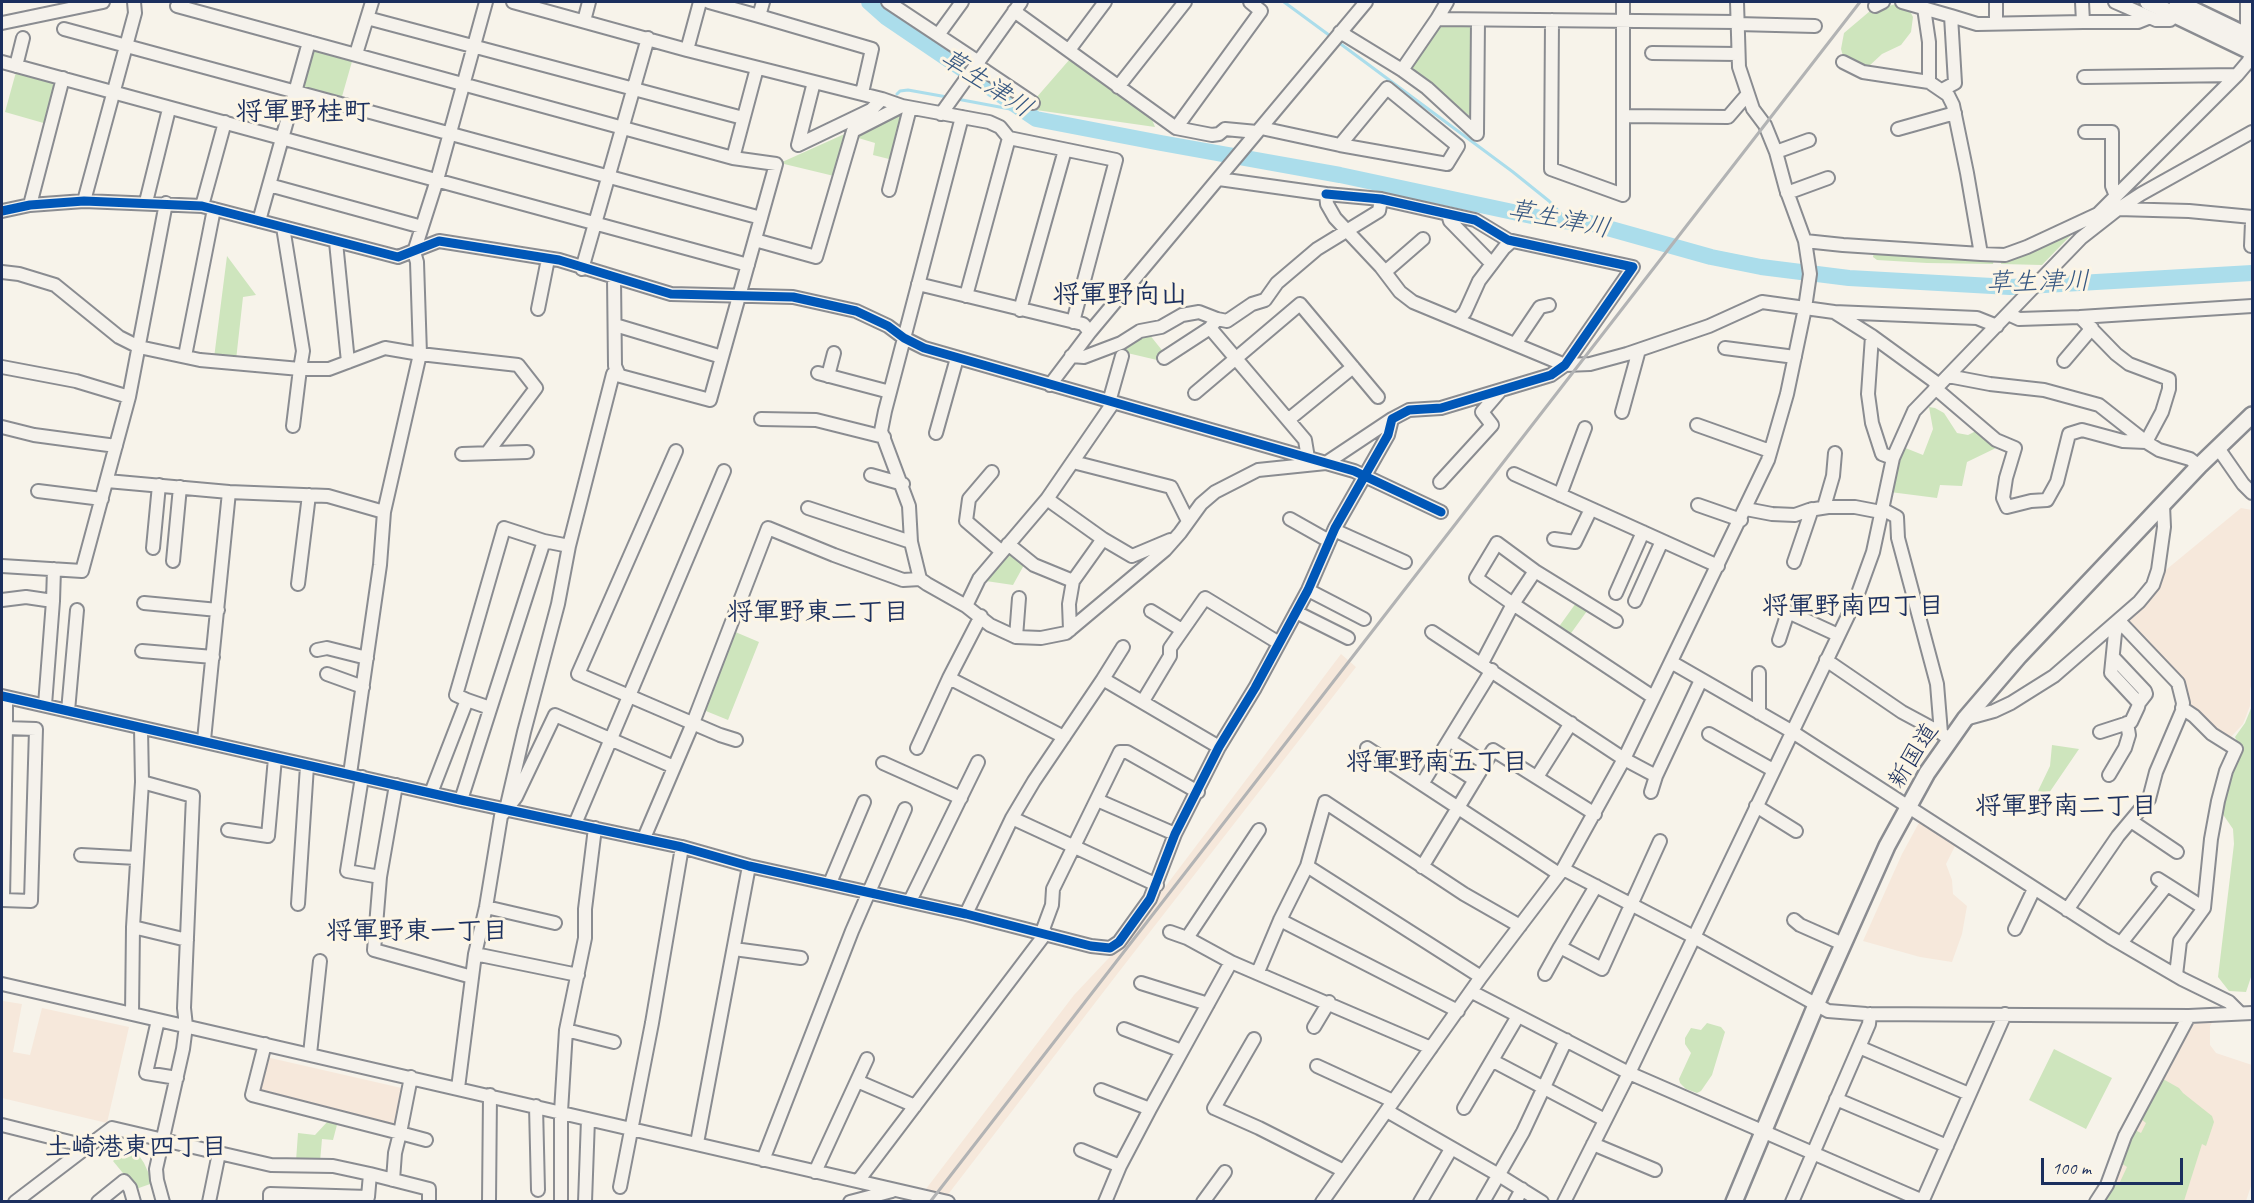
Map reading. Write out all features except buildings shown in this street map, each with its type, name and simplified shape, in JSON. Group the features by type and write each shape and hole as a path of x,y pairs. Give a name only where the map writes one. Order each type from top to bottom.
{"main road":[{"path":"2148,2 2183,6 2249,45"},
{"name":"新国道","path":"1734,1202 1816,1005 1887,846 1945,736 1965,719 2019,656 2199,466 2251,417"}],"street":[{"path":"2,23 103,2"},
{"path":"84,201 135,13 134,2"},
{"path":"356,54 372,2"},
{"path":"380,877 348,871 363,687 380,565 384,512 420,354 417,262 414,252 437,180 486,2"},
{"path":"513,2 687,50 862,93 906,107 989,122 1000,127 1009,138 1116,160 1073,322"},
{"path":"584,21 589,2"},
{"path":"687,50 700,2"},
{"path":"709,2 872,49 862,93"},
{"path":"759,16 763,2"},
{"path":"938,35 962,2"},
{"path":"1069,50 1105,2"},
{"path":"1118,87 1185,2"},
{"path":"1176,128 1261,10 1250,2"},
{"path":"1050,385 1090,332 1366,2"},
{"path":"1402,70 1447,2"},
{"path":"1552,20 1551,169 1623,195 1623,2"},
{"path":"1322,1202 1482,977 1561,872 1624,759 1743,514 1770,451 1795,357 1810,274 1805,244 1787,193 1776,152 1765,125 1753,109 1739,68 1737,2"},
{"path":"1902,2 1977,24 2138,22 2148,18"},
{"path":"1996,2 1996,24"},
{"path":"2082,2 2083,22"},
{"path":"2115,2 2148,18 2165,21 2170,20 2183,6"},
{"path":"1564,1202 1629,1073 1856,599 1872,552 1893,458 1914,411 2081,238 2115,207 2237,75 2249,45 2247,2"},
{"path":"897,4 975,64 1033,103"},
{"path":"177,6 733,158 776,164 710,400 613,374 506,809"},
{"path":"941,114 1018,6 1069,50 1176,128 1212,135 1219,134 1225,129 1258,132 1447,164 1458,146 1387,88 1340,145"},
{"path":"1924,8 1929,42 1929,82"},
{"path":"1942,90 1955,83 1951,16"},
{"path":"367,18 743,118"},
{"path":"1437,19 1815,26"},
{"path":"1336,36 1402,70 1426,88 1477,134 1478,20"},
{"path":"64,29 760,218"},
{"path":"16,66 23,38"},
{"path":"582,269 648,38"},
{"path":"259,221 309,42"},
{"path":"1652,53 1738,54"},
{"path":"2,62 748,265"},
{"path":"1843,63 1863,72 1929,82 1948,95 1955,113 1982,254"},
{"path":"733,158 757,68"},
{"path":"2084,76 2237,75"},
{"path":"30,205 63,78"},
{"path":"814,82 798,146 871,110 882,99"},
{"path":"1623,116 1728,117 1747,95"},
{"path":"889,190 906,107"},
{"path":"755,240 816,257 853,130 906,107"},
{"path":"146,202 169,109"},
{"path":"1898,129 1955,113"},
{"path":"920,579 911,542 909,506 903,484 881,431 962,117"},
{"path":"185,356 208,207 225,122"},
{"path":"2085,132 2112,132 2112,186 2115,207"},
{"path":"1805,244 2005,255 2115,207 2253,132"},
{"path":"966,296 1009,138"},
{"path":"1776,152 1809,140"},
{"path":"1020,310 1065,150"},
{"path":"644,838 693,723 768,528 903,580 920,579 966,606 990,625 1016,637 1041,638 1066,633 1165,550 1201,504 1215,492 1258,470 1326,463 1409,410 1441,408 1551,375 1565,365 1633,267 1512,241 1475,220 1381,199 1326,194 1222,175"},
{"path":"1787,193 1828,178"},
{"path":"269,185 422,227"},
{"path":"1326,194 1327,204 1335,218 1385,272 1400,292 1413,302 1565,365 1590,364 1639,350 1709,326 1762,302 1806,305 1834,312 1977,318 1997,326"},
{"path":"1164,358 1213,323 1227,321 1252,304 1265,300 1277,283 1309,256 1379,211 1381,199"},
{"path":"2,211 30,205 84,201 146,202 208,207 398,257 440,241 559,260 582,269 671,294 793,297 856,311 924,348 1365,475 1441,512"},
{"path":"2,566 82,571 129,397 166,203"},
{"path":"2098,214 2115,207 2253,217"},
{"path":"1448,214 1450,221 1492,264"},
{"path":"2251,246 2253,222"},
{"path":"282,227 303,351 292,426"},
{"path":"1385,272 1423,239"},
{"path":"1458,320 1465,312 1479,281 1512,241"},
{"path":"336,242 348,362"},
{"path":"538,309 548,259"},
{"path":"2,272 20,274 55,285 119,337 139,347 200,360 300,369 329,369 385,348 519,365 536,388 487,453"},
{"path":"614,278 615,366 619,375"},
{"path":"918,284 1083,324 1090,332"},
{"path":"1195,393 1300,304 1378,397"},
{"path":"1515,344 1540,307 1549,305"},
{"path":"2009,313 2019,319 2253,306"},
{"path":"1071,356 1084,357 1121,343 1140,331 1161,327 1182,315 1199,312 1213,323 1236,358 1305,440 1308,458"},
{"path":"1834,312 1940,382 1996,440 2015,448 2003,498 2007,507 2047,500 2057,482 2069,434 2082,430 2123,441 2146,442"},
{"path":"2080,317 2129,364 2169,379 2169,389 2162,412 2146,442"},
{"path":"615,325 722,357"},
{"path":"2064,362 2092,328"},
{"path":"1872,336 1868,394 1872,423 1882,454 1893,458"},
{"path":"1725,348 1795,357"},
{"path":"1622,412 1639,350"},
{"path":"834,353 823,374 890,392"},
{"path":"966,606 979,579 1047,499 1111,403 1122,356"},
{"path":"936,433 957,358"},
{"path":"2,367 76,381 129,397"},
{"path":"1288,420 1353,368"},
{"path":"1940,382 1990,384 2044,390 2099,405 2159,450 2190,459 2199,466"},
{"path":"1440,482 1492,425 1482,412 1500,390"},
{"path":"761,419 816,420 884,437"},
{"path":"6,728 36,729 31,901 3,900 6,728 4,696 461,800 644,838 749,866 966,914 1091,946 1110,948 1119,942 1134,924 1157,885 1175,834 1219,747 1255,688 1308,590 1332,536 1388,435 1392,419"},
{"path":"1697,425 1770,451"},
{"path":"2,427 34,435 116,446"},
{"path":"1560,495 1585,428"},
{"path":"2217,448 2243,484 2253,493"},
{"path":"676,451 578,674 736,740"},
{"path":"462,454 527,452"},
{"path":"1794,562 1833,476 1835,453"},
{"path":"1073,462 1171,487 1188,521"},
{"path":"575,824 724,471"},
{"path":"992,472 969,499 966,521 1034,565 1073,582"},
{"path":"1514,474 1718,566"},
{"path":"871,475 903,484"},
{"path":"107,481 229,492 328,496 384,512"},
{"path":"159,485 154,542 175,540"},
{"path":"173,561 180,487"},
{"path":"38,492 102,499"},
{"path":"204,740 229,492"},
{"path":"298,584 309,495"},
{"path":"1047,499 1102,539 1132,556 1174,539"},
{"path":"1698,505 1743,514 1795,515 1818,508 1855,507 1881,511 1897,517 1898,538 1937,684 1945,736"},
{"path":"1965,719 2012,704 2054,676 2119,621 2152,585 2162,546 2163,505"},
{"path":"808,508 911,542"},
{"path":"1554,539 1575,542 1591,509"},
{"path":"1290,519 1405,562"},
{"path":"490,708 456,695 504,528 544,541 569,546"},
{"path":"1616,593 1643,532"},
{"path":"1070,630 1069,604 1073,582 1102,539"},
{"path":"1635,601 1662,540"},
{"path":"461,800 544,541"},
{"path":"1617,621 1535,571 1497,543 1476,578 1653,697"},
{"path":"45,705 54,569"},
{"path":"1422,784 1449,740 1487,667 1513,604 1535,571"},
{"path":"1308,590 1364,619"},
{"path":"2,600 26,597 53,601"},
{"path":"1016,637 1019,598"},
{"path":"1143,701 1170,656 1170,648 1205,598 1279,643"},
{"path":"144,603 218,610"},
{"path":"68,711 77,610"},
{"path":"1151,611 1182,630"},
{"path":"1296,612 1348,638"},
{"path":"1779,640 1788,612 1838,635"},
{"path":"917,748 981,616"},
{"path":"2100,732 2131,722 2139,703 2111,673 2115,633 2119,621"},
{"path":"2067,910 2149,799 2156,772 2182,708 2178,683 2119,621"},
{"path":"1432,632 1624,759 1656,776"},
{"path":"966,914 1012,818 1123,647"},
{"path":"317,650 327,648 367,658"},
{"path":"142,651 213,657"},
{"path":"1826,660 1902,712 1945,736"},
{"path":"1671,662 1791,731 2067,910 2176,975 2229,1002 2239,1012"},
{"path":"1759,673 1759,713"},
{"path":"327,674 363,687"},
{"path":"949,678 1064,737"},
{"path":"1103,679 1219,747"},
{"path":"1651,792 1656,776 1701,680"},
{"path":"431,793 467,700"},
{"path":"2176,975 2180,941 2204,908 2211,839 2218,801 2226,771 2236,749 2212,734 2194,716 2182,708"},
{"path":"458,1088 471,977 486,907 501,816 516,797 555,715 674,766"},
{"path":"1537,777 1571,723"},
{"path":"2109,775 2125,748 2129,735 2127,723"},
{"path":"132,1014 133,927 142,782 141,728"},
{"path":"1709,734 1773,770"},
{"path":"1449,740 1485,763"},
{"path":"1367,748 1561,872 1596,886 1694,937 1828,1011 1870,1014 2189,1016 2253,1013"},
{"path":"1422,867 1493,750 1595,814"},
{"path":"858,1181 1044,933 1052,905 1053,889 1120,752 1126,752 1197,792"},
{"path":"1439,757 1475,780"},
{"path":"228,830 268,836 275,758"},
{"path":"910,901 978,762"},
{"path":"883,763 961,798"},
{"path":"298,904 307,765"},
{"path":"142,782 193,796 184,1008 186,1026 177,1078 156,1169 156,1180 163,1202"},
{"path":"396,785 380,877 374,950 471,977"},
{"path":"1097,800 1175,834"},
{"path":"830,884 864,802"},
{"path":"1258,972 1280,920 1307,866 1325,802 1464,894 1520,926"},
{"path":"1756,806 1796,831"},
{"path":"763,1160 905,809"},
{"path":"1012,818 1157,885"},
{"path":"2131,821 2177,852"},
{"path":"561,1202 561,1112 566,1030 585,938 585,909 595,828"},
{"path":"1187,938 1259,831"},
{"path":"1560,947 1602,969 1660,840"},
{"path":"620,1187 682,847"},
{"path":"81,855 137,858"},
{"path":"697,1143 749,866"},
{"path":"1307,866 1482,977"},
{"path":"2121,943 2163,882 2204,908"},
{"path":"1545,974 1596,886"},
{"path":"2015,929 2034,889"},
{"path":"486,907 555,923"},
{"path":"1280,920 1458,1011"},
{"path":"1794,920 1800,925 1844,944"},
{"path":"133,927 187,940"},
{"path":"1170,932 1187,938 1231,962 1329,1002 1431,1048"},
{"path":"734,949 801,958"},
{"path":"475,954 578,975"},
{"path":"310,1054 320,961"},
{"path":"1105,1202 1120,1166 1231,962"},
{"path":"1141,983 1208,1004"},
{"path":"2,984 948,1202"},
{"path":"1472,992 1629,1073 1922,1201 2005,1014"},
{"path":"1314,1028 1329,1002"},
{"path":"1792,1202 1869,1024 1870,1014"},
{"path":"1464,1108 1518,1016"},
{"path":"2096,1202 2106,1185 2125,1136 2189,1016"},
{"path":"158,1020 146,1073 177,1078"},
{"path":"1124,1029 1182,1052"},
{"path":"566,1030 614,1042"},
{"path":"1254,1039 1214,1108 1344,1171"},
{"path":"1483,1202 1523,1132 1542,1087 1566,1040"},
{"path":"265,1044 252,1095 426,1140"},
{"path":"1859,1047 1969,1094"},
{"path":"815,1172 867,1059"},
{"path":"1493,1061 1605,1120"},
{"path":"1317,1066 1390,1106 1451,1149 1542,1202"},
{"path":"393,1180 395,1153 411,1077"},
{"path":"857,1081 915,1107"},
{"path":"1101,1090 1150,1109"},
{"path":"489,1202 490,1095"},
{"path":"1836,1099 1947,1146"},
{"path":"536,1106 538,1190"},
{"path":"585,1202 588,1119"},
{"path":"2,1125 86,1146"},
{"path":"15,1202 112,1128 271,1165 333,1166 370,1174 429,1189 429,1202"},
{"path":"1593,1144 1655,1170"},
{"path":"1420,1202 1451,1149"},
{"path":"1081,1150 1120,1166"},
{"path":"209,1202 219,1153"},
{"path":"1203,1202 1225,1172"},
{"path":"270,1202 270,1194 368,1199 370,1174"},
{"path":"98,1202 124,1181 134,1202"},
{"path":"1515,1202 1522,1189"},
{"path":"850,1202 896,1190"}],"shaded area":[{"path":"2241,508 2252,510 2252,683 2250,706 2243,724 2230,738 2220,733 2186,701 2126,621 2161,574"},
{"path":"1341,654 1356,667 943,1201 916,1202 1074,995 1122,944"},
{"path":"1921,819 1957,842 1946,864 1952,880 1953,894 1967,906 1962,934 1952,962 1920,957 1863,941 1902,854"},
{"path":"3,1001 22,1004 13,1052 30,1055 42,1008 129,1027 107,1123 2,1098"},
{"path":"2213,1021 2210,1026 2210,1045 2216,1053 2252,1065 2252,1183 2246,1201 2101,1202 2129,1139 2192,1022"},
{"path":"266,1057 406,1089 398,1125 257,1093"}],"green space":[{"path":"1896,4 1907,5 1913,17 1911,32 1901,45 1882,54 1868,67 1860,67 1843,56 1841,49 1844,33 1870,11"},
{"path":"1440,26 1472,26 1471,117 1410,69"},
{"path":"315,47 353,58 341,100 302,89 311,50"},
{"path":"1070,59 1151,117 1155,127 1036,110 1036,98"},
{"path":"16,72 55,83 58,86 47,124 5,112"},
{"path":"900,113 904,119 893,160 873,155 875,143 855,137 858,133"},
{"path":"849,132 834,176 780,163"},
{"path":"2073,233 2042,265 2001,264 2002,257"},
{"path":"1874,251 1994,260 1993,264 1877,260 1873,257"},
{"path":"227,256 256,295 243,297 236,360 214,358"},
{"path":"1141,334 1149,334 1165,354 1157,360 1123,352"},
{"path":"1929,407 1944,413 1957,433 1968,435 1980,429 1998,447 1967,462 1962,486 1940,485 1937,498 1890,492 1903,447 1923,455 1933,429"},
{"path":"1011,551 1024,565 1013,585 986,581"},
{"path":"1576,603 1587,611 1569,636 1558,628"},
{"path":"733,631 759,642 728,720 701,709"},
{"path":"2252,706 2252,974 2246,992 2229,991 2218,977 2234,844 2233,829 2222,813 2224,793 2242,752 2235,737 2245,723"},
{"path":"2052,745 2079,749 2049,793 2038,791 2050,766"},
{"path":"1707,1023 1721,1027 1725,1032 1712,1075 1697,1093 1686,1089 1679,1079 1691,1053 1685,1044 1685,1038 1691,1028 1701,1030"},
{"path":"2054,1049 2112,1078 2086,1129 2029,1100"},
{"path":"2163,1079 2179,1088 2212,1116 2214,1122 2206,1146 2202,1144 2184,1201 2103,1202 2115,1183 2119,1184 2127,1167 2121,1163 2130,1140 2135,1130 2141,1133 2146,1123 2141,1119"},
{"path":"329,1120 338,1121 333,1140 322,1139 320,1162 296,1161 298,1133 315,1135"},
{"path":"132,1145 153,1183 136,1189 113,1161"}],"waterway":[{"name":"草生津川","path":"869,2 887,18 1036,119 1340,175 1555,221 1586,222 1711,257 1761,267 1849,278 2010,287 2252,273"},
{"path":"1284,2 1333,38"},
{"path":"1338,42 1513,172 1549,201 1568,221"},
{"path":"897,94 908,90 947,97"},
{"path":"957,99 1026,112"}],"railway":[{"path":"930,1202 1860,2"}],"cycle path":[{"path":"2,696 461,800 682,847 749,866 966,914 1091,946 1110,948 1119,942 1150,899 1175,834 1219,747 1255,688 1308,590 1335,528 1388,435 1392,419 1409,410 1441,408 1551,375 1565,365 1633,267 1508,240 1475,220 1381,199 1326,194"},
{"path":"2,211 30,205 84,201 202,206 398,257 439,241 559,260 671,294 793,297 856,311 888,326 904,338 924,348 1354,471 1441,512"}],"district":[{"name":"将軍野桂町","path":"303,113"},
{"name":"将軍野向山","path":"1120,296"},
{"name":"将軍野南四丁目","path":"1853,607"},
{"name":"将軍野東二丁目","path":"818,613"},
{"name":"将軍野南五丁目","path":"1437,763"},
{"name":"将軍野南二丁目","path":"2066,807"},
{"name":"将軍野東一丁目","path":"417,932"},
{"name":"土崎港東四丁目","path":"136,1148"}]}
